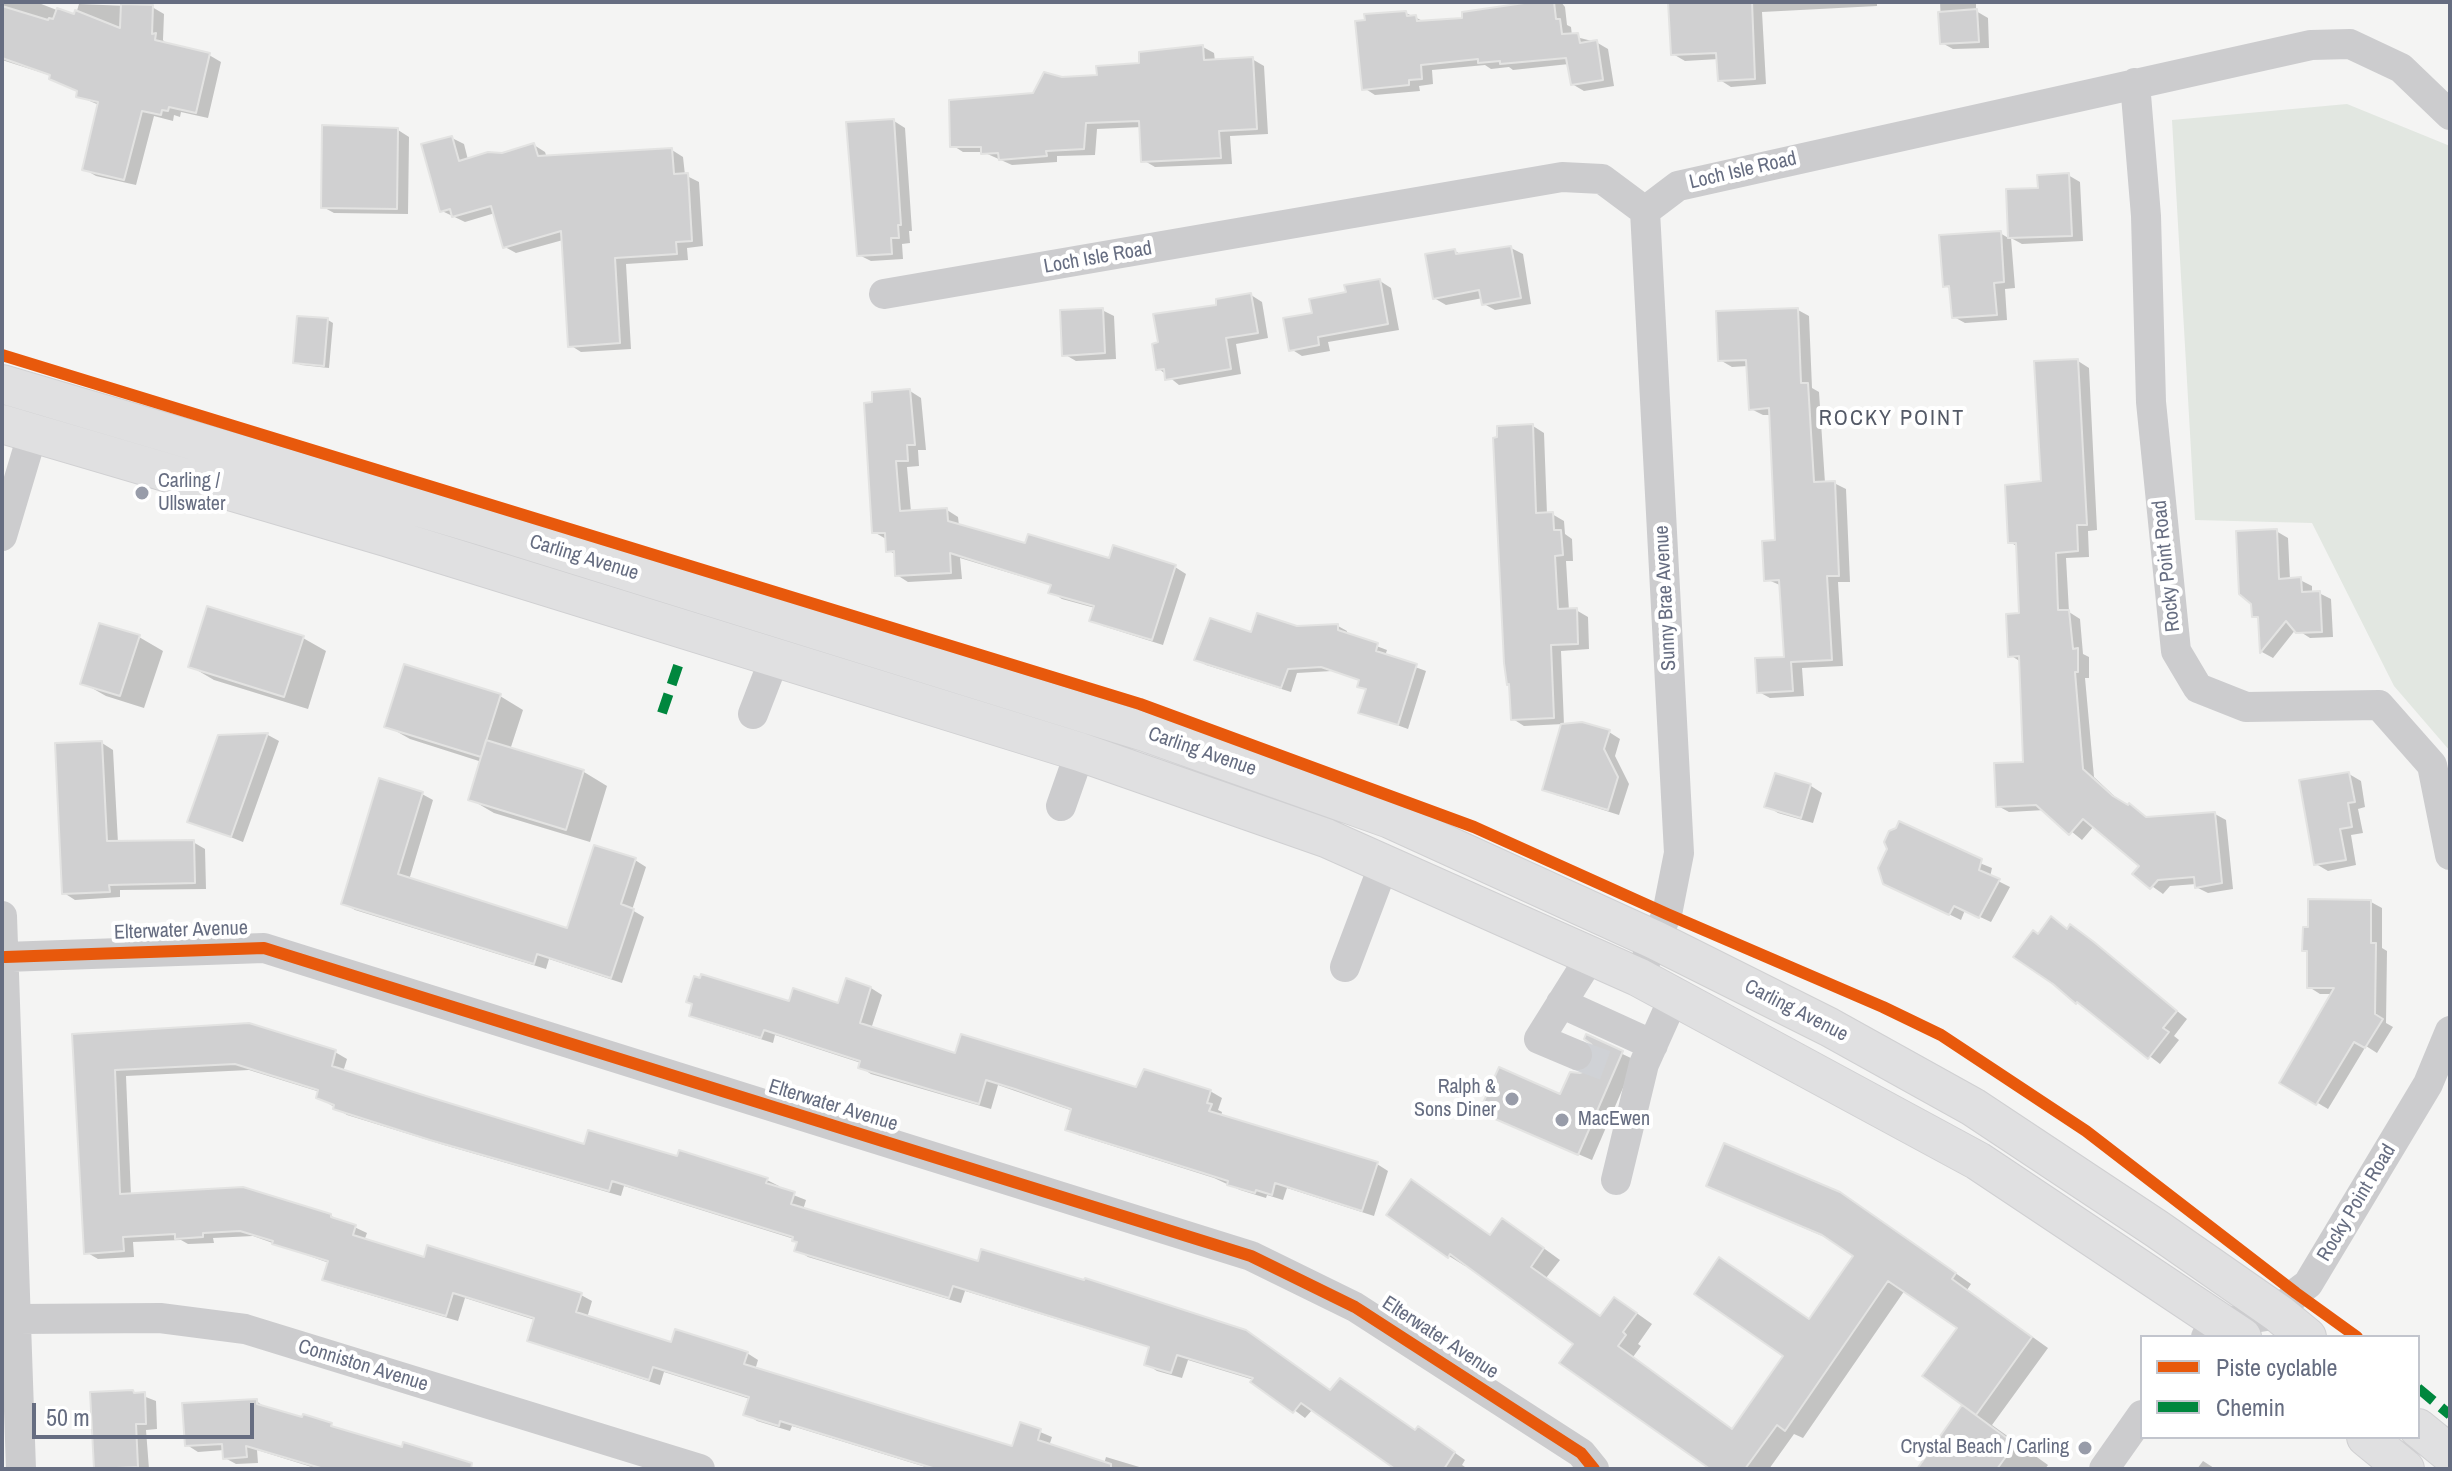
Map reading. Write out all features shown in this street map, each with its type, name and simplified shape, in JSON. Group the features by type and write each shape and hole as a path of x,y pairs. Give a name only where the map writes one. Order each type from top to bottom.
{"main road":[{"name":"Carling Avenue","path":"2,384 482,526 1145,732 1390,819 1655,940 1829,1027 1973,1107 2293,1326"},
{"name":"Carling Avenue","path":"17,429 400,541 1080,752 1326,838 1638,977 1978,1161 2223,1332"},
{"path":"2420,1430 2450,1454"},
{"path":"2368,1439 2405,1469"}],"street":[{"name":"Loch Isle Road","path":"884,294 1562,177 1602,179 1645,211 1678,186 2311,45 2350,44 2401,68 2450,115"},
{"name":"Rocky Point Road","path":"2135,83 2146,216 2151,402 2176,651 2198,688 2246,707 2379,705 2432,765 2450,855"},
{"name":"Sunny Brae Avenue","path":"1638,977 1667,914 1679,853 1645,211"},
{"path":"2,536 17,429 43,397"},
{"path":"753,714 775,657"},
{"path":"1061,806 1080,752"},
{"path":"1345,967 1384,864"},
{"path":"2,916 21,1469"},
{"name":"Elterwater Avenue","path":"5,957 264,948 1251,1256 1355,1307 1581,1453 1594,1469"},
{"path":"1577,1055 1539,1039 1591,956"},
{"path":"1616,1180 1628,1075 1653,1045 1674,997"},
{"path":"1561,1003 1653,1045"},
{"name":"Rocky Point Road","path":"2293,1326 2296,1293 2308,1284 2428,1084 2450,1031"},
{"name":"Conniston Avenue","path":"18,1319 160,1318 245,1329 700,1469"},
{"path":"2223,1332 2293,1326"},
{"path":"2104,1469 2140,1418"}],"shaded area":[{"path":"2347,104 2450,146 2450,751 2394,686 2312,523 2195,520 2172,120"}],"building":[{"path":"1531,2 1554,2 1562,34 1578,33 1580,43 1597,40 1603,80 1571,85 1566,58 1500,64 1500,61 1478,63 1478,59 1421,65 1422,79 1409,80 1409,85 1362,90 1355,21 1365,20 1364,14 1406,11 1407,16 1416,15 1417,21 1462,18 1462,12"},
{"path":"1668,2 1752,2 1755,79 1718,81 1716,53 1671,55"},
{"path":"121,4 153,5 152,34 156,33 155,40 210,53 196,113 169,107 168,111 162,110 161,115 142,111 124,180 82,170 98,102 76,97 77,91 49,79 50,75 2,58 2,6 48,20 53,19 57,8 74,14 75,10 120,28"},
{"path":"1977,9 1979,42 1940,44 1938,12"},
{"path":"1203,45 1204,60 1253,57 1257,129 1219,131 1221,158 1141,162 1139,121 1086,123 1084,149 1046,151 1047,156 999,160 998,153 981,154 981,147 950,147 949,100 1033,93 1044,72 1062,77 1097,75 1096,66 1139,63 1139,52"},
{"path":"894,119 901,225 898,225 899,238 891,238 892,254 857,256 846,122"},
{"path":"322,125 398,128 397,209 321,208"},
{"path":"452,136 459,161 534,143 538,156 672,148 674,174 688,173 692,241 676,242 677,254 615,258 620,343 568,347 561,231 503,248 491,206 452,217 450,209 440,212 421,144"},
{"path":"2069,173 2072,236 2008,238 2006,189 2038,188 2037,175"},
{"path":"2001,231 2004,282 1994,283 1997,315 1952,318 1949,286 1943,287 1939,235"},
{"path":"1511,246 1521,298 1482,305 1479,290 1433,299 1425,254 1455,249 1456,254"},
{"path":"1380,279 1388,324 1318,337 1319,345 1289,351 1283,318 1312,313 1309,299 1346,292 1344,285"},
{"path":"1251,293 1258,333 1226,338 1231,369 1165,380 1164,369 1156,370 1152,344 1158,342 1153,314 1216,305 1216,299"},
{"path":"1103,308 1105,353 1062,356 1060,310"},
{"path":"1798,308 1801,383 1808,383 1814,482 1835,481 1839,576 1827,576 1832,660 1791,662 1793,691 1757,693 1755,658 1784,657 1779,580 1764,581 1762,541 1775,540 1769,408 1749,410 1746,360 1718,361 1716,311"},
{"path":"297,316 328,318 324,366 293,363"},
{"path":"2078,359 2087,525 2077,525 2078,551 2056,553 2058,610 2069,610 2073,649 2078,648 2078,672 2075,672 2083,769 2113,796 2129,803 2146,817 2215,812 2222,883 2195,888 2194,877 2158,880 2150,889 2132,874 2139,866 2083,819 2069,835 2036,805 1996,807 1994,763 2023,762 2019,656 2008,657 2006,614 2019,613 2016,543 2008,543 2005,485 2041,481 2034,361"},
{"path":"910,389 915,445 907,445 908,461 896,461 900,511 947,508 948,521 1025,543 1028,534 1109,558 1113,545 1176,565 1152,640 1089,621 1094,606 1048,593 1051,585 950,553 951,573 895,576 894,551 886,552 885,533 872,533 864,403 872,402 872,392"},
{"path":"1533,424 1536,513 1553,512 1554,530 1561,530 1563,555 1555,556 1558,609 1577,608 1578,644 1551,645 1554,718 1511,720 1509,684 1504,663 1493,438 1497,437 1497,426"},
{"path":"2277,529 2279,579 2301,577 2302,592 2320,591 2322,632 2296,633 2286,621 2260,653 2258,617 2252,617 2251,604 2239,594 2236,531"},
{"path":"207,606 304,636 284,697 188,667"},
{"path":"1257,613 1297,626 1338,624 1338,630 1378,643 1376,651 1417,664 1398,725 1358,713 1366,689 1357,687 1359,680 1321,667 1288,669 1281,688 1194,660 1210,618 1251,632"},
{"path":"99,623 140,635 120,696 80,684"},
{"path":"404,664 501,694 481,757 384,727"},
{"path":"1582,722 1610,730 1604,749 1618,777 1608,810 1542,790 1561,724"},
{"path":"268,733 231,837 187,822 218,735"},
{"path":"486,740 584,770 566,830 468,800"},
{"path":"102,741 107,841 194,840 195,883 109,885 110,892 62,894 55,743"},
{"path":"2349,772 2355,802 2348,803 2352,827 2340,829 2346,860 2314,865 2299,780"},
{"path":"1775,773 1811,784 1801,818 1764,807"},
{"path":"379,778 423,792 398,874 567,928 594,845 636,858 621,904 634,909 611,978 537,954 534,964 341,904"},
{"path":"1899,821 1982,859 1979,870 2000,879 1979,918 1954,906 1949,915 1883,884 1878,868 1887,849 1884,842"},
{"path":"2308,899 2371,900 2371,943 2376,943 2375,1014 2383,1019 2365,1048 2354,1042 2316,1105 2279,1083 2334,988 2307,988 2307,951 2302,951 2303,927 2308,927"},
{"path":"2051,916 2067,929 2070,924 2094,942 2177,1011 2163,1028 2169,1032 2148,1059 2077,1002 2013,957 2033,930 2038,934"},
{"path":"701,974 789,1001 793,988 838,1003 846,978 871,987 860,1023 955,1053 961,1034 1136,1087 1144,1069 1211,1090 1207,1103 1212,1104 1209,1111 1378,1162 1362,1211 1275,1183 1272,1195 1256,1190 1255,1193 1227,1185 1228,1181 1065,1130 1071,1109 1015,1089 986,1080 979,1104 858,1068 860,1061 764,1030 761,1038 689,1016 692,1004 686,1002 694,976 700,978"},
{"path":"249,1023 336,1050 332,1066 426,1096 584,1144 588,1130 677,1156 679,1150 768,1178 766,1183 795,1192 791,1204 978,1261 981,1249 1085,1278 1246,1330 1330,1390 1340,1378 1415,1430 1418,1426 1455,1452 1444,1469 1395,1469 1301,1403 1293,1413 1250,1382 1253,1378 1177,1355 1171,1373 1144,1365 1149,1347 953,1286 949,1298 794,1251 797,1242 792,1241 793,1237 612,1181 609,1191 430,1140 333,1109 334,1105 316,1098 318,1090 235,1064 115,1070 120,1194 243,1187 331,1214 331,1217 356,1225 353,1235 424,1257 427,1245 582,1293 576,1312 671,1342 675,1329 748,1352 744,1364 1012,1446 1020,1422 1041,1429 1038,1440 1111,1464 1111,1469 936,1469 780,1421 779,1426 743,1415 749,1397 653,1367 649,1380 527,1341 534,1318 453,1293 446,1316 322,1280 328,1261 240,1231 203,1233 203,1237 175,1239 175,1234 123,1237 124,1251 84,1254 72,1034"},
{"path":"1586,1034 1623,1051 1578,1155 1479,1112 1499,1067 1560,1094 1570,1072 1580,1073 1593,1063 1595,1052 1584,1039"},
{"path":"1724,1143 1840,1192 1956,1273 1952,1279 2032,1337 1976,1415 1922,1376 1957,1328 1888,1281 1785,1431 1777,1425 1745,1469 1710,1469 1559,1363 1573,1344 1450,1254 1448,1258 1386,1215 1411,1179 1490,1235 1502,1218 1544,1248 1531,1267 1600,1316 1614,1297 1637,1313 1623,1332 1626,1335 1618,1346 1732,1429 1783,1356 1694,1294 1719,1257 1809,1319 1853,1256 1822,1235 1706,1186"},
{"path":"133,1390 134,1393 145,1392 146,1424 136,1424 138,1467 94,1469 90,1392"},
{"path":"257,1399 257,1404 302,1417 303,1414 332,1423 331,1426 402,1447 403,1442 472,1463 471,1469 324,1469 246,1446 247,1457 223,1459 222,1444 185,1446 182,1403"},
{"path":"1962,1405 2015,1444 1997,1469 1917,1469"}],"tunnel":[{"path":"1577,1055 1615,1069"}],"marked path":[{"path":"662,713 679,663"},
{"path":"2420,1390 2450,1415"}],"cycle path":[{"path":"2,355 1140,704 1474,827 1941,1035 2086,1131 2354,1335"},
{"path":"5,957 264,948 1251,1256 1355,1307 1581,1453 1594,1469"}],"place":[{"name":"Carling / Ullswater","path":"142,493"},
{"name":"Ralph & Sons Diner","path":"1512,1099"},
{"name":"MacEwen","path":"1562,1120"},
{"name":"Crystal Beach / Carling","path":"2085,1448"}],"district":[{"name":"ROCKY POINT","path":"1892,419"}]}
